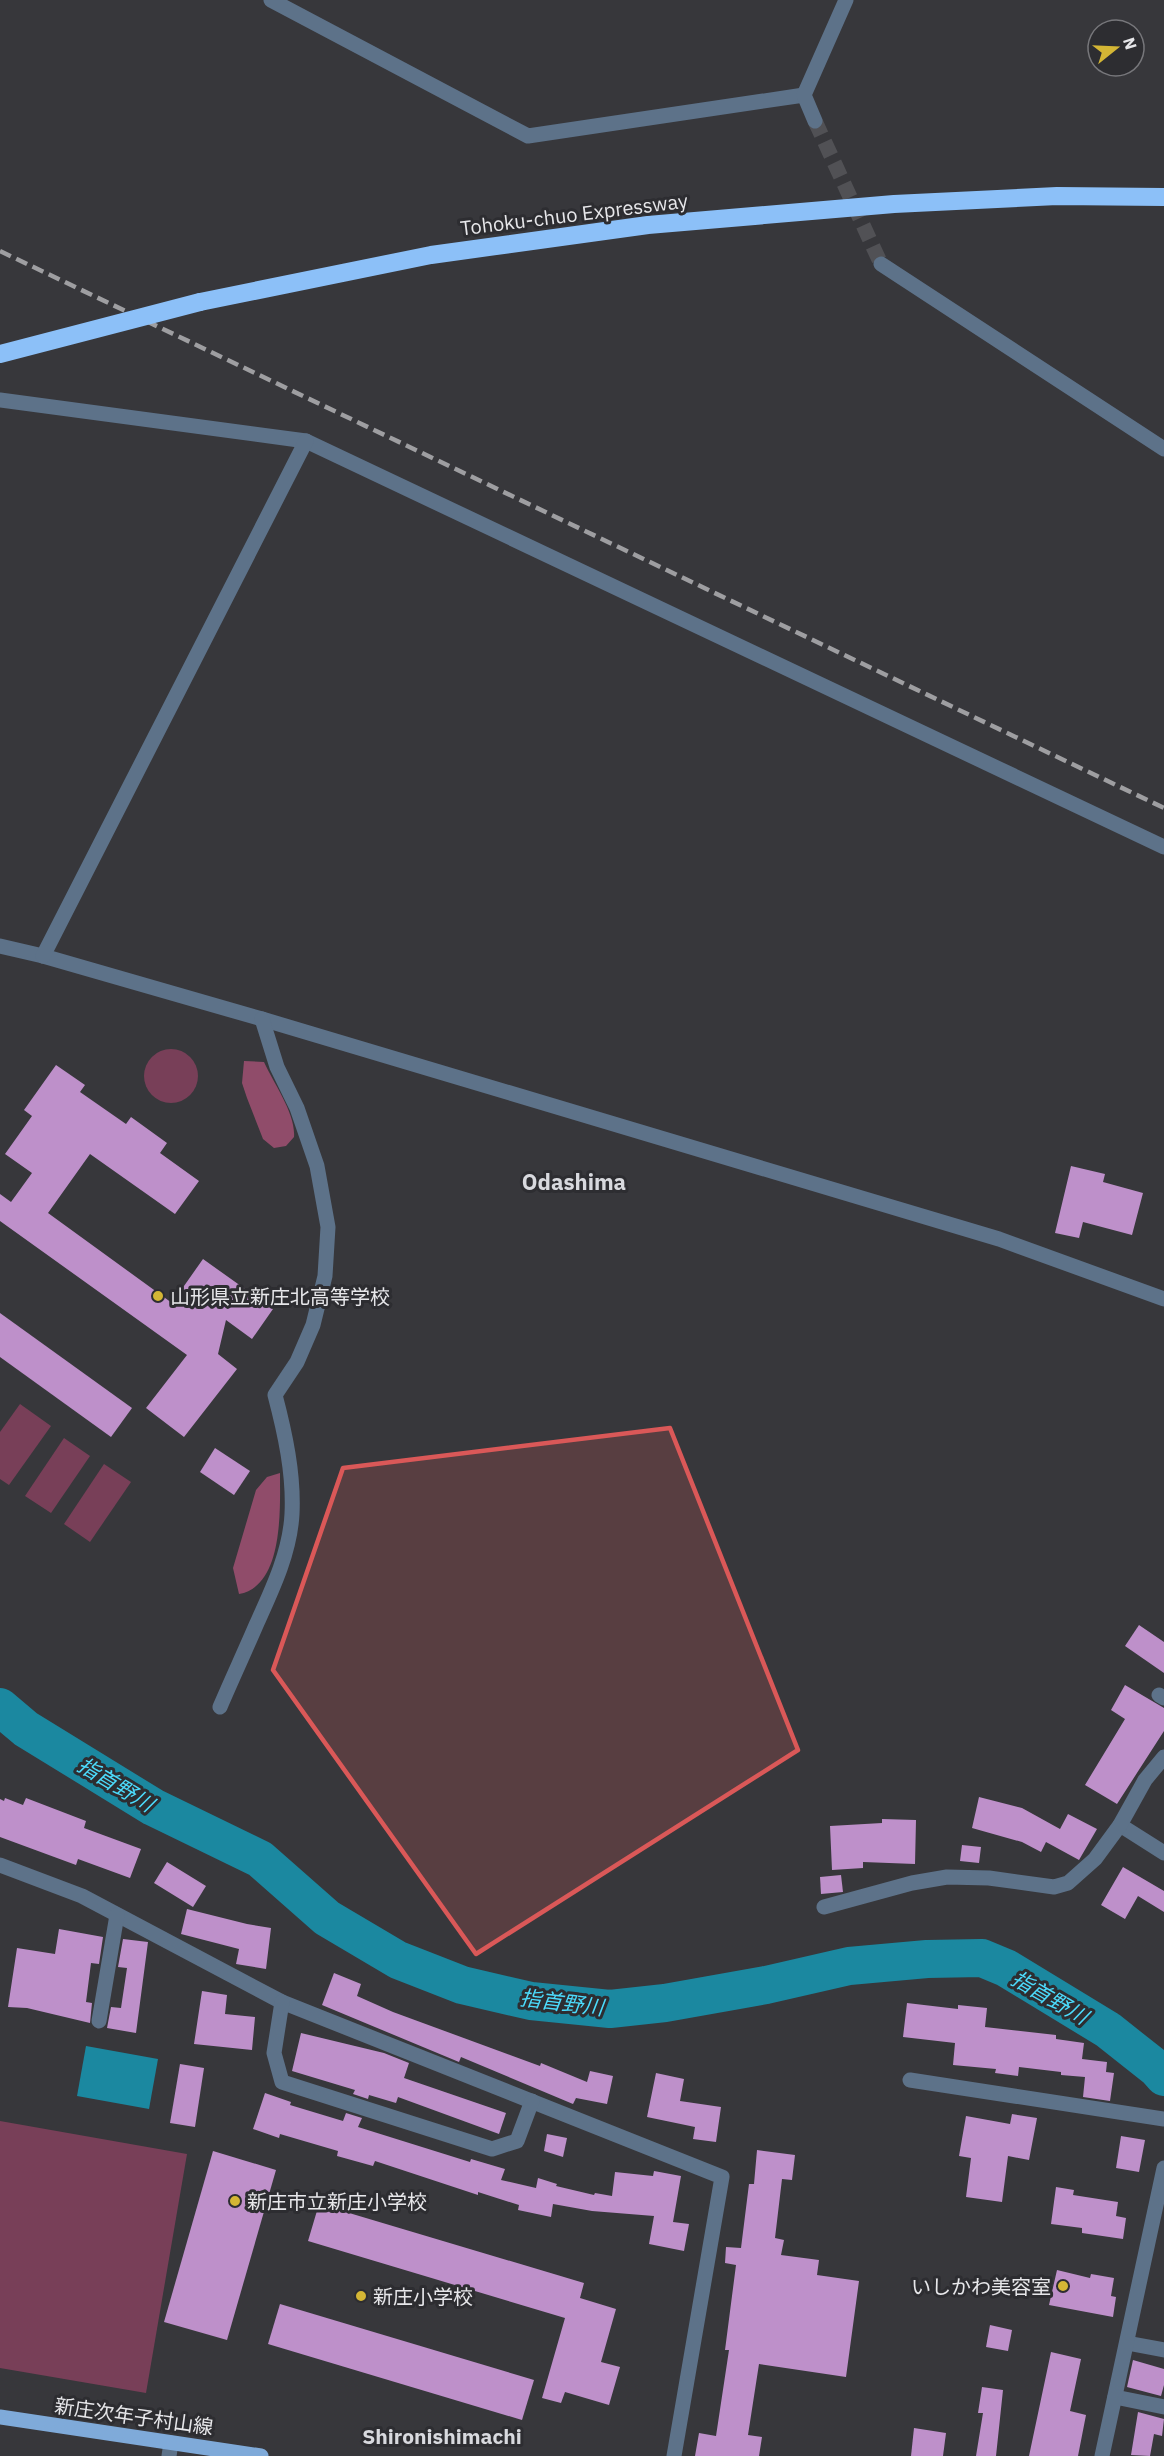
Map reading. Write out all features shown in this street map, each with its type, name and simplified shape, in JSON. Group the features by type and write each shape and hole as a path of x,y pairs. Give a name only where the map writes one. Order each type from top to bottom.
{"highway":[{"name":"Tohoku-chuo Expressway","path":"0,354 200,302 431,255 648,225 894,204 1057,196 1164,197"}],"main road":[{"name":"新庄次年子村山線","path":"0,2417 170,2449 261,2456"}],"street":[{"path":"271,0 528,136 804,95"},
{"path":"815,121 804,95 846,0"},
{"path":"881,264 1164,449"},
{"path":"0,400 306,441 1164,847"},
{"path":"43,956 306,441"},
{"path":"0,946 43,956 262,1019 999,1239 1164,1299"},
{"path":"220,1707 274,1586 287,1549 292,1514 290,1472 285,1434 275,1395 297,1362 313,1325 325,1276 328,1227 317,1166 297,1108 277,1067 262,1019"},
{"path":"824,1907 912,1883 947,1877 989,1878 1054,1887 1068,1883 1095,1859 1120,1825 1145,1780 1164,1757"},
{"path":"1120,1825 1164,1853"},
{"path":"0,1865 82,1896 282,2002 722,2177 674,2456"},
{"path":"99,2021 117,1915"},
{"path":"282,2002 274,2053 282,2082 492,2149 517,2141 532,2101"},
{"path":"910,2080 1164,2119"},
{"path":"1102,2456 1164,2168"},
{"path":"1126,2343 1164,2350"},
{"path":"1115,2397 1164,2407"}],"highlighted area":[{"path":"670,1428 798,1750 476,1954 273,1670 343,1468"}],"shaded area":[{"path":"171,1049 181,1051 190,1057 196,1066 198,1076 196,1086 190,1095 181,1101 171,1103 161,1101 152,1095 146,1086 144,1076 146,1066 152,1057 161,1051"},
{"path":"244,1061 264,1062 284,1099 294,1128 294,1137 286,1146 274,1148 263,1139 242,1083"},
{"path":"20,1404 51,1426 9,1485 0,1479 0,1432"},
{"path":"64,1438 90,1456 51,1513 25,1496"},
{"path":"104,1464 131,1482 90,1542 64,1524"},
{"path":"280,1473 279,1525 272,1561 264,1577 254,1588 239,1594 233,1568 256,1490 267,1477"},
{"path":"0,2121 187,2154 146,2393 0,2368"}],"water":[{"path":"86,2046 158,2059 149,2109 77,2096"}],"building":[{"path":"56,1065 85,1085 80,1092 126,1124 131,1117 167,1143 160,1153 199,1181 175,1214 90,1154 48,1213 172,1303 203,1259 273,1309 252,1339 226,1320 218,1354 237,1369 184,1437 146,1408 187,1355 0,1221 0,1194 11,1202 32,1173 5,1154 32,1116 24,1110"},
{"path":"1071,1166 1105,1174 1103,1182 1143,1193 1132,1235 1083,1222 1079,1238 1055,1233"},
{"path":"0,1313 132,1408 111,1437 0,1357"},
{"path":"215,1448 250,1471 234,1495 200,1472"},
{"path":"1139,1625 1164,1642 1164,1673 1125,1646"},
{"path":"1125,1685 1164,1708 1164,1731 1117,1804 1085,1785 1125,1719 1111,1710"},
{"path":"979,1797 1022,1808 1060,1829 1068,1814 1097,1829 1079,1860 1046,1842 1041,1852 1022,1842 972,1828"},
{"path":"5,1798 23,1805 26,1798 86,1821 84,1828 141,1849 130,1878 78,1859 76,1865 0,1837 0,1799 4,1801"},
{"path":"882,1819 916,1820 915,1864 863,1862 863,1868 832,1870 830,1826 882,1823"},
{"path":"962,1845 981,1847 979,1863 960,1861"},
{"path":"167,1862 206,1886 193,1907 154,1883"},
{"path":"1123,1867 1164,1891 1164,1912 1138,1896 1125,1919 1101,1905"},
{"path":"841,1875 843,1892 821,1894 820,1877"},
{"path":"187,1909 271,1928 266,1969 236,1964 239,1949 181,1934"},
{"path":"59,1929 103,1937 99,1964 91,1963 86,2002 92,2003 90,2023 27,2008 8,2007 17,1948 55,1954"},
{"path":"123,1939 148,1942 136,2033 107,2028 111,2007 121,2008 127,1968 118,1967"},
{"path":"334,1973 361,1984 357,1996 393,2012 540,2066 541,2063 587,2082 590,2071 613,2076 607,2104 576,2098 573,2104 461,2057 459,2062 322,2005"},
{"path":"202,1991 227,1995 225,2014 255,2017 252,2050 194,2044"},
{"path":"907,2003 958,2009 958,2005 987,2008 985,2027 1056,2035 1056,2039 1084,2043 1082,2059 1107,2062 1106,2072 1114,2073 1110,2101 1083,2097 1085,2077 1019,2067 1018,2076 995,2073 996,2069 953,2065 955,2043 903,2037"},
{"path":"301,2033 384,2053 409,2063 404,2078 506,2113 499,2134 398,2097 396,2103 369,2095 368,2099 353,2094 355,2090 292,2071"},
{"path":"180,2064 204,2068 195,2127 170,2123"},
{"path":"656,2073 684,2079 680,2101 721,2107 716,2142 693,2139 695,2127 647,2117"},
{"path":"265,2093 291,2102 290,2105 343,2121 346,2113 362,2118 358,2127 470,2162 471,2159 505,2169 501,2180 536,2188 538,2178 557,2184 556,2186 594,2195 595,2193 612,2196 615,2172 653,2176 654,2171 681,2176 673,2222 689,2224 684,2251 649,2244 654,2216 592,2211 553,2204 551,2217 518,2210 519,2205 478,2192 478,2195 375,2161 373,2166 337,2156 338,2151 280,2134 279,2138 253,2129"},
{"path":"1012,2114 1037,2118 1029,2160 1008,2156 1002,2202 966,2197 971,2158 959,2156 966,2116 1010,2124"},
{"path":"547,2134 567,2138 563,2157 544,2151"},
{"path":"1121,2136 1145,2140 1139,2172 1116,2168"},
{"path":"757,2150 795,2155 792,2180 782,2179 775,2238 784,2240 781,2255 819,2260 817,2275 859,2281 846,2377 759,2364 748,2435 762,2437 759,2456 695,2456 699,2433 716,2436 729,2350 725,2350 736,2265 725,2263 726,2247 741,2248 749,2184 754,2184"},
{"path":"213,2151 276,2170 227,2340 164,2322"},
{"path":"1056,2187 1074,2190 1073,2195 1118,2202 1116,2216 1126,2218 1123,2239 1082,2233 1082,2228 1051,2224"},
{"path":"319,2204 584,2283 580,2298 616,2309 601,2362 620,2367 609,2405 565,2392 561,2403 542,2398 565,2318 308,2241"},
{"path":"1057,2270 1090,2278 1091,2274 1114,2278 1111,2296 1116,2297 1113,2317 1049,2305"},
{"path":"280,2304 534,2380 522,2420 268,2344"},
{"path":"990,2325 1012,2330 1008,2351 986,2347"},
{"path":"1051,2352 1081,2359 1070,2411 1086,2415 1078,2456 1029,2456"},
{"path":"1133,2360 1164,2369 1161,2396 1127,2387"},
{"path":"982,2387 1003,2390 996,2456 976,2456 983,2413 978,2413"},
{"path":"1138,2412 1164,2419 1162,2436 1154,2434 1150,2456 1131,2455"},
{"path":"914,2428 946,2433 943,2456 911,2456"}],"waterway":[{"name":"指首野川","path":"0,1707 26,1729 153,1807 260,1859 327,1918 398,1960 462,1985 531,2001 610,2009 665,2003 766,1985 849,1966 927,1959 982,1958 1006,1968 1108,2030 1164,2077"}],"tunnel":[{"path":"815,121 881,264"}],"railway":[{"path":"0,251 1164,808"}],"place":[{"name":"山形県立新庄北高等学校","path":"158,1296"},
{"name":"新庄市立新庄小学校","path":"235,2201"},
{"name":"いしかわ美容室","path":"1063,2286"},
{"name":"新庄小学校","path":"361,2296"}],"district":[{"name":"Odashima","path":"574,1181"},
{"name":"Shironishimachi","path":"442,2436"}]}
